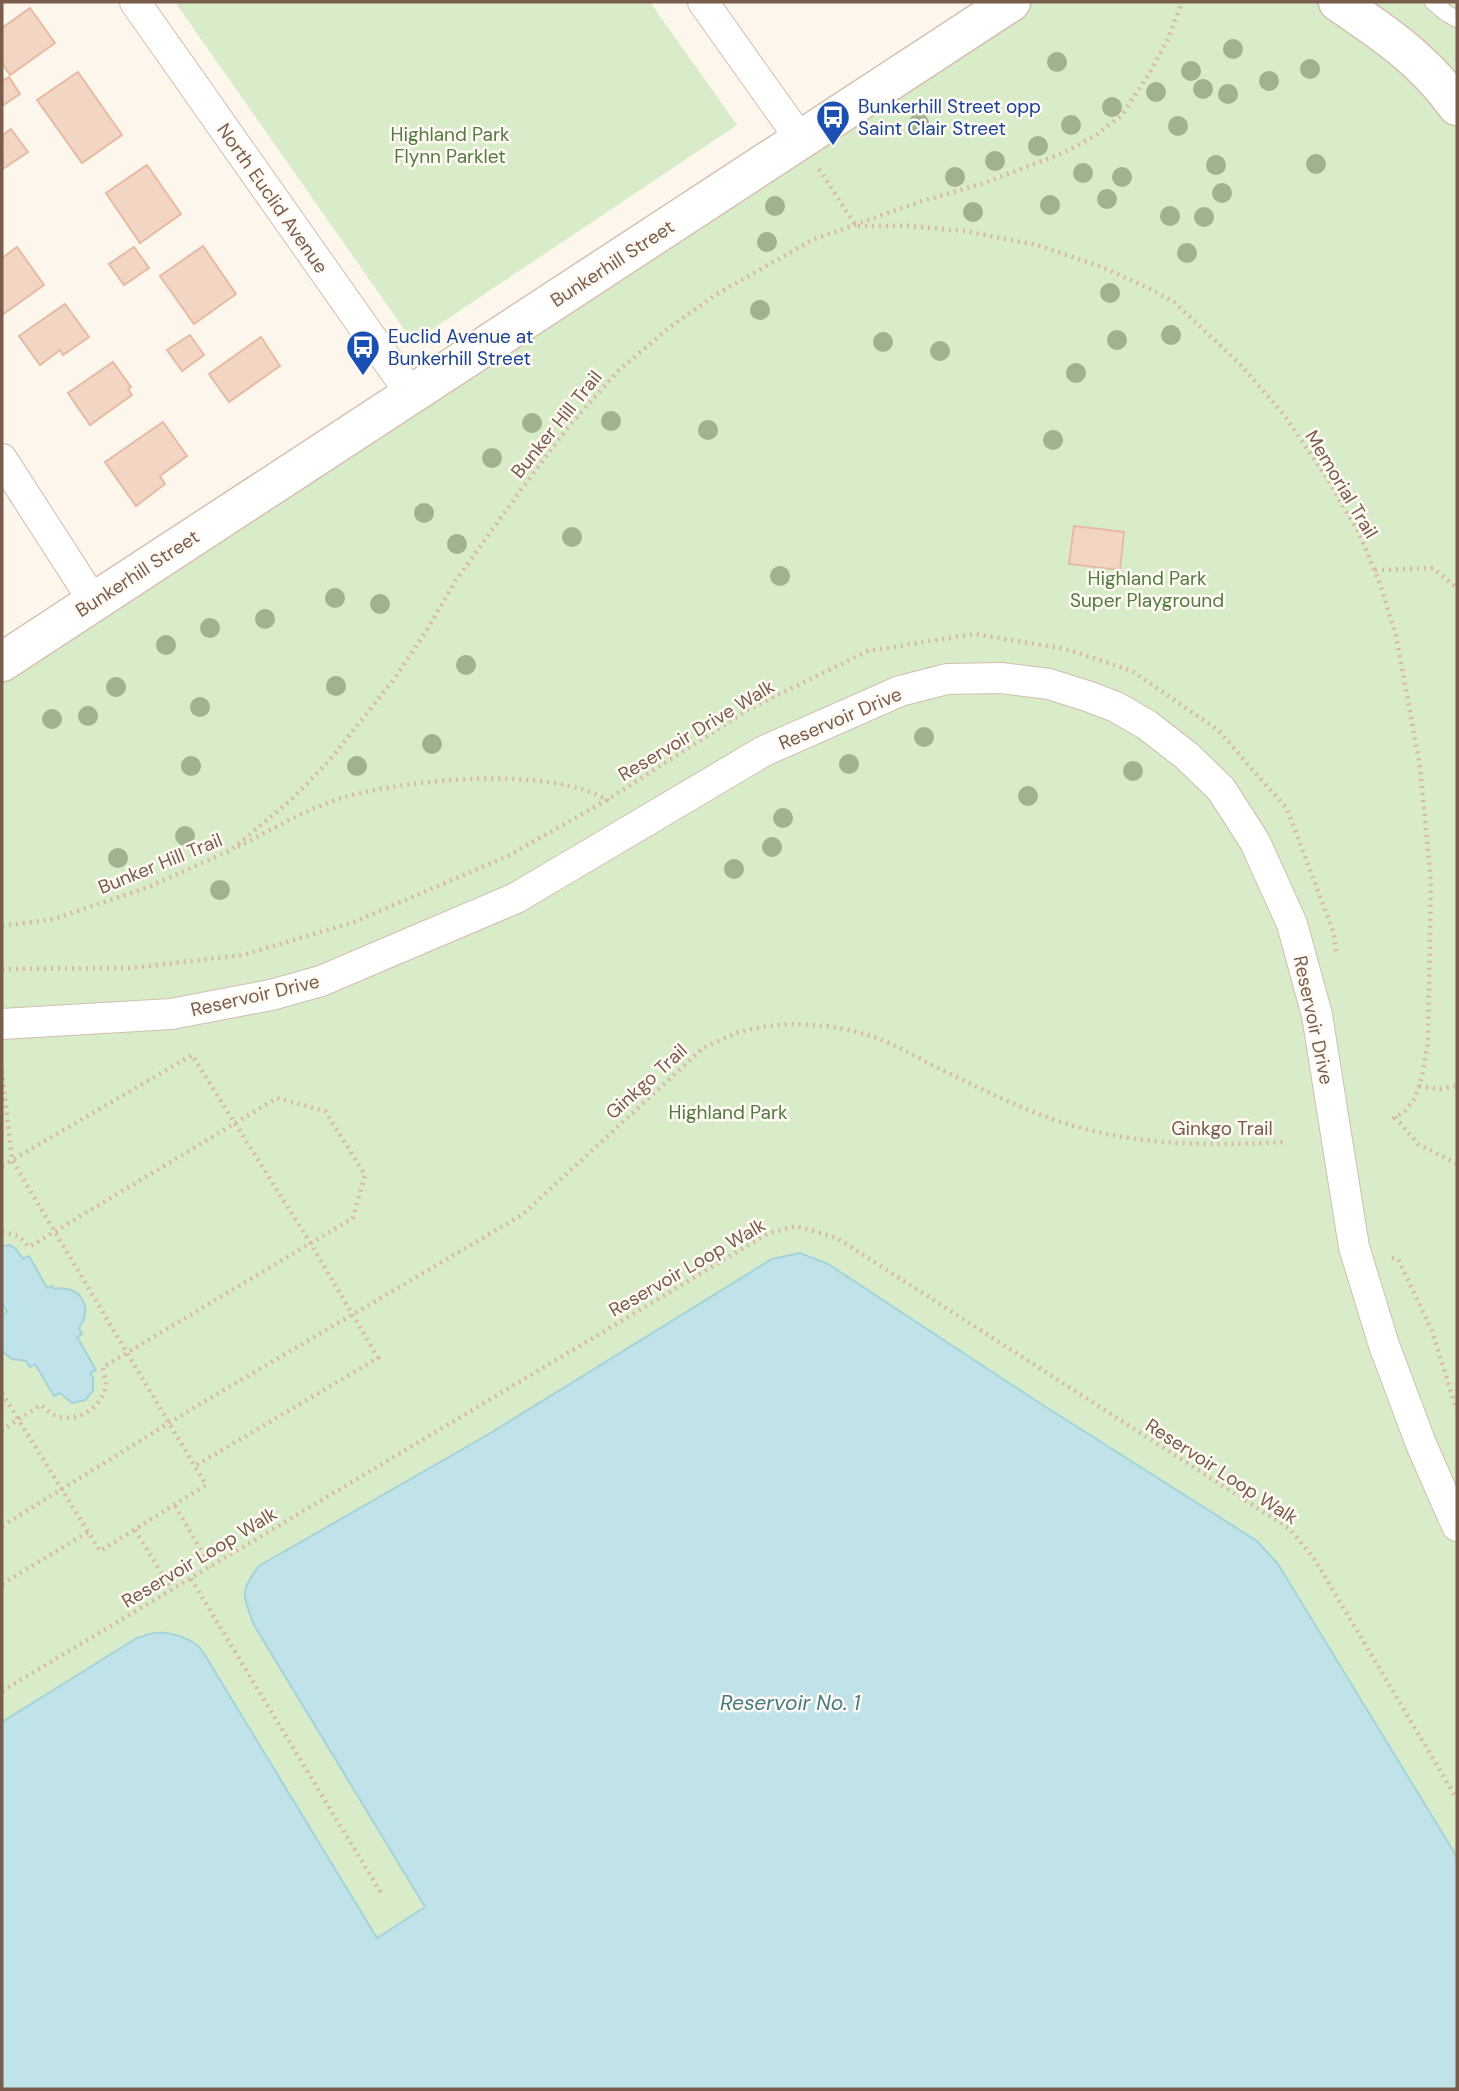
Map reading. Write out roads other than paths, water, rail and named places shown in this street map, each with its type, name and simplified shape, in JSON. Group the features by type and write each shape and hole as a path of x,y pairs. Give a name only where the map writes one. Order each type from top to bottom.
{"main road":[{"name":"Bunkerhill Street","path":"2,662 411,394 807,151 1011,2"},
{"path":"1338,2 1420,61 1441,83 1457,106"}],"street":[{"name":"North Euclid Avenue","path":"135,2 411,394"},
{"path":"704,2 807,151"},
{"path":"2,459 94,601"},
{"name":"Reservoir Drive","path":"2,1024 171,1013 271,995 321,981 516,898 764,751 900,691 947,679 1001,678 1049,684 1116,707 1147,725 1187,756 1221,789 1255,842 1292,924 1317,1015 1354,1247 1384,1345 1421,1444 1457,1526"}],"lane":[{"path":"1433,2 1457,19"}],"water":[{"path":"2,1246 15,1248 23,1259 29,1256 47,1288 52,1286 54,1289 71,1290 85,1305 79,1328 82,1334 77,1337 96,1370 90,1373 93,1378 93,1391 85,1400 72,1403 60,1393 54,1396 35,1364 30,1367 26,1361 12,1359 2,1351 2,1316 7,1312 2,1303"},
{"name":"Reservoir No. 1","path":"800,1253 828,1264 1257,1541 1278,1564 1457,1857 1457,2089 2,2089 2,1722 137,1638 161,1633 188,1640 203,1652 377,1938 425,1907 254,1625 245,1600 248,1582 259,1566 489,1434 772,1259"}],"place":[{"name":"Bunkerhill Street opp Saint Clair Street","path":"833,147"},
{"name":"Euclid Avenue at Bunkerhill Street","path":"363,377"}],"park label":[{"name":"Highland Park Flynn Parklet","path":"450,145"},
{"name":"Highland Park Super Playground","path":"1147,589"},
{"name":"Highland Park","path":"728,1112"}]}
